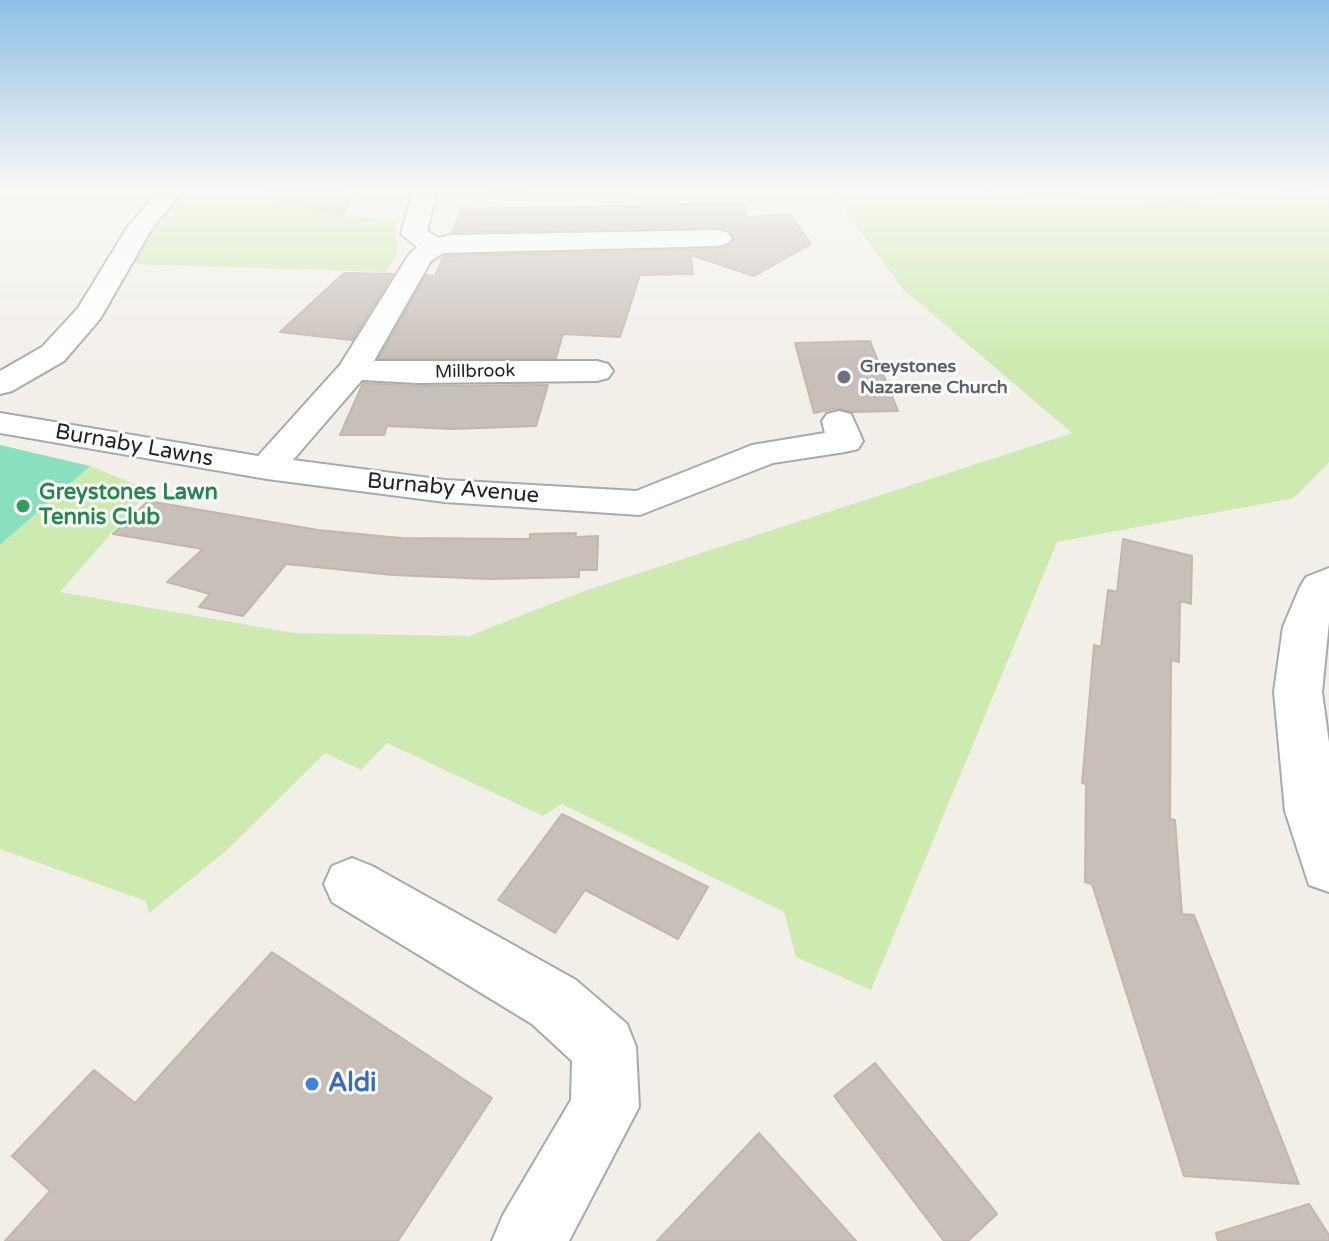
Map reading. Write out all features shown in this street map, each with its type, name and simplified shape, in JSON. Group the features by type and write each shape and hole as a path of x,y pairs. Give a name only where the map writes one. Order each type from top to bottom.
{"street":[{"path":"0,384 53,354 90,313 128,248"},
{"path":"267,468 353,370 421,256 433,248"},
{"name":"Millbrook","path":"353,370 416,373 597,371"},
{"name":"Burnaby Avenue","path":"267,468 445,491 640,503 765,453 845,441 839,421"},
{"name":"Burnaby Lawns","path":"0,423 267,468"},
{"path":"1323,608 1305,627 1298,692 1312,811 1329,867"},
{"path":"352,884 554,1002 604,1047 605,1107 529,1241"}],"green space":[{"path":"142,248 397,248 397,254 386,272 132,264"},
{"path":"873,248 1329,248 1329,462 1294,498 1057,542 871,990 796,957 784,912 562,804 543,816 387,743 361,770 325,753 226,851 149,913 146,901 0,849 0,545 90,466 149,490 60,592 294,633 469,636 584,591 1072,433 902,288"},
{"name":"Greystones Lawn Tennis Club","path":"0,445 90,466 0,545"}],"building":[{"path":"804,248 754,276 691,255 693,274 640,275 620,337 563,334 556,358 379,358 426,275 435,276 444,256"},
{"path":"344,273 393,274 352,340 280,332"},
{"name":"Greystones Nazarene Church","path":"870,341 898,411 853,412 838,408 814,413 795,343"},
{"path":"363,383 416,386 548,385 536,426 452,429 387,426 384,435 340,435"},
{"path":"148,501 318,530 401,538 530,539 530,534 576,533 575,537 598,536 597,570 579,570 579,577 489,579 393,575 286,564 243,616 199,607 210,594 167,582 203,549 113,534"},
{"path":"1123,539 1192,556 1191,604 1180,601 1179,662 1171,660 1170,819 1175,820 1182,914 1194,915 1299,1184 1184,1176 1092,884 1085,882 1086,784 1082,783 1094,645 1101,647 1108,590 1117,592"},
{"path":"562,814 708,887 678,939 585,890 555,933 498,900"},
{"name":"Aldi","path":"272,952 492,1098 398,1241 5,1241 50,1191 12,1156 94,1070 135,1103"},
{"path":"875,1063 997,1214 968,1241 944,1241 834,1096"},
{"path":"759,1133 856,1241 657,1241"},
{"path":"1309,1204 1329,1235 1329,1241 1218,1241 1216,1233"}],"place":[{"name":"Greystones Nazarene Church","path":"844,377"},
{"name":"Greystones Lawn Tennis Club","path":"23,506"},
{"name":"Aldi","path":"312,1084"}]}
